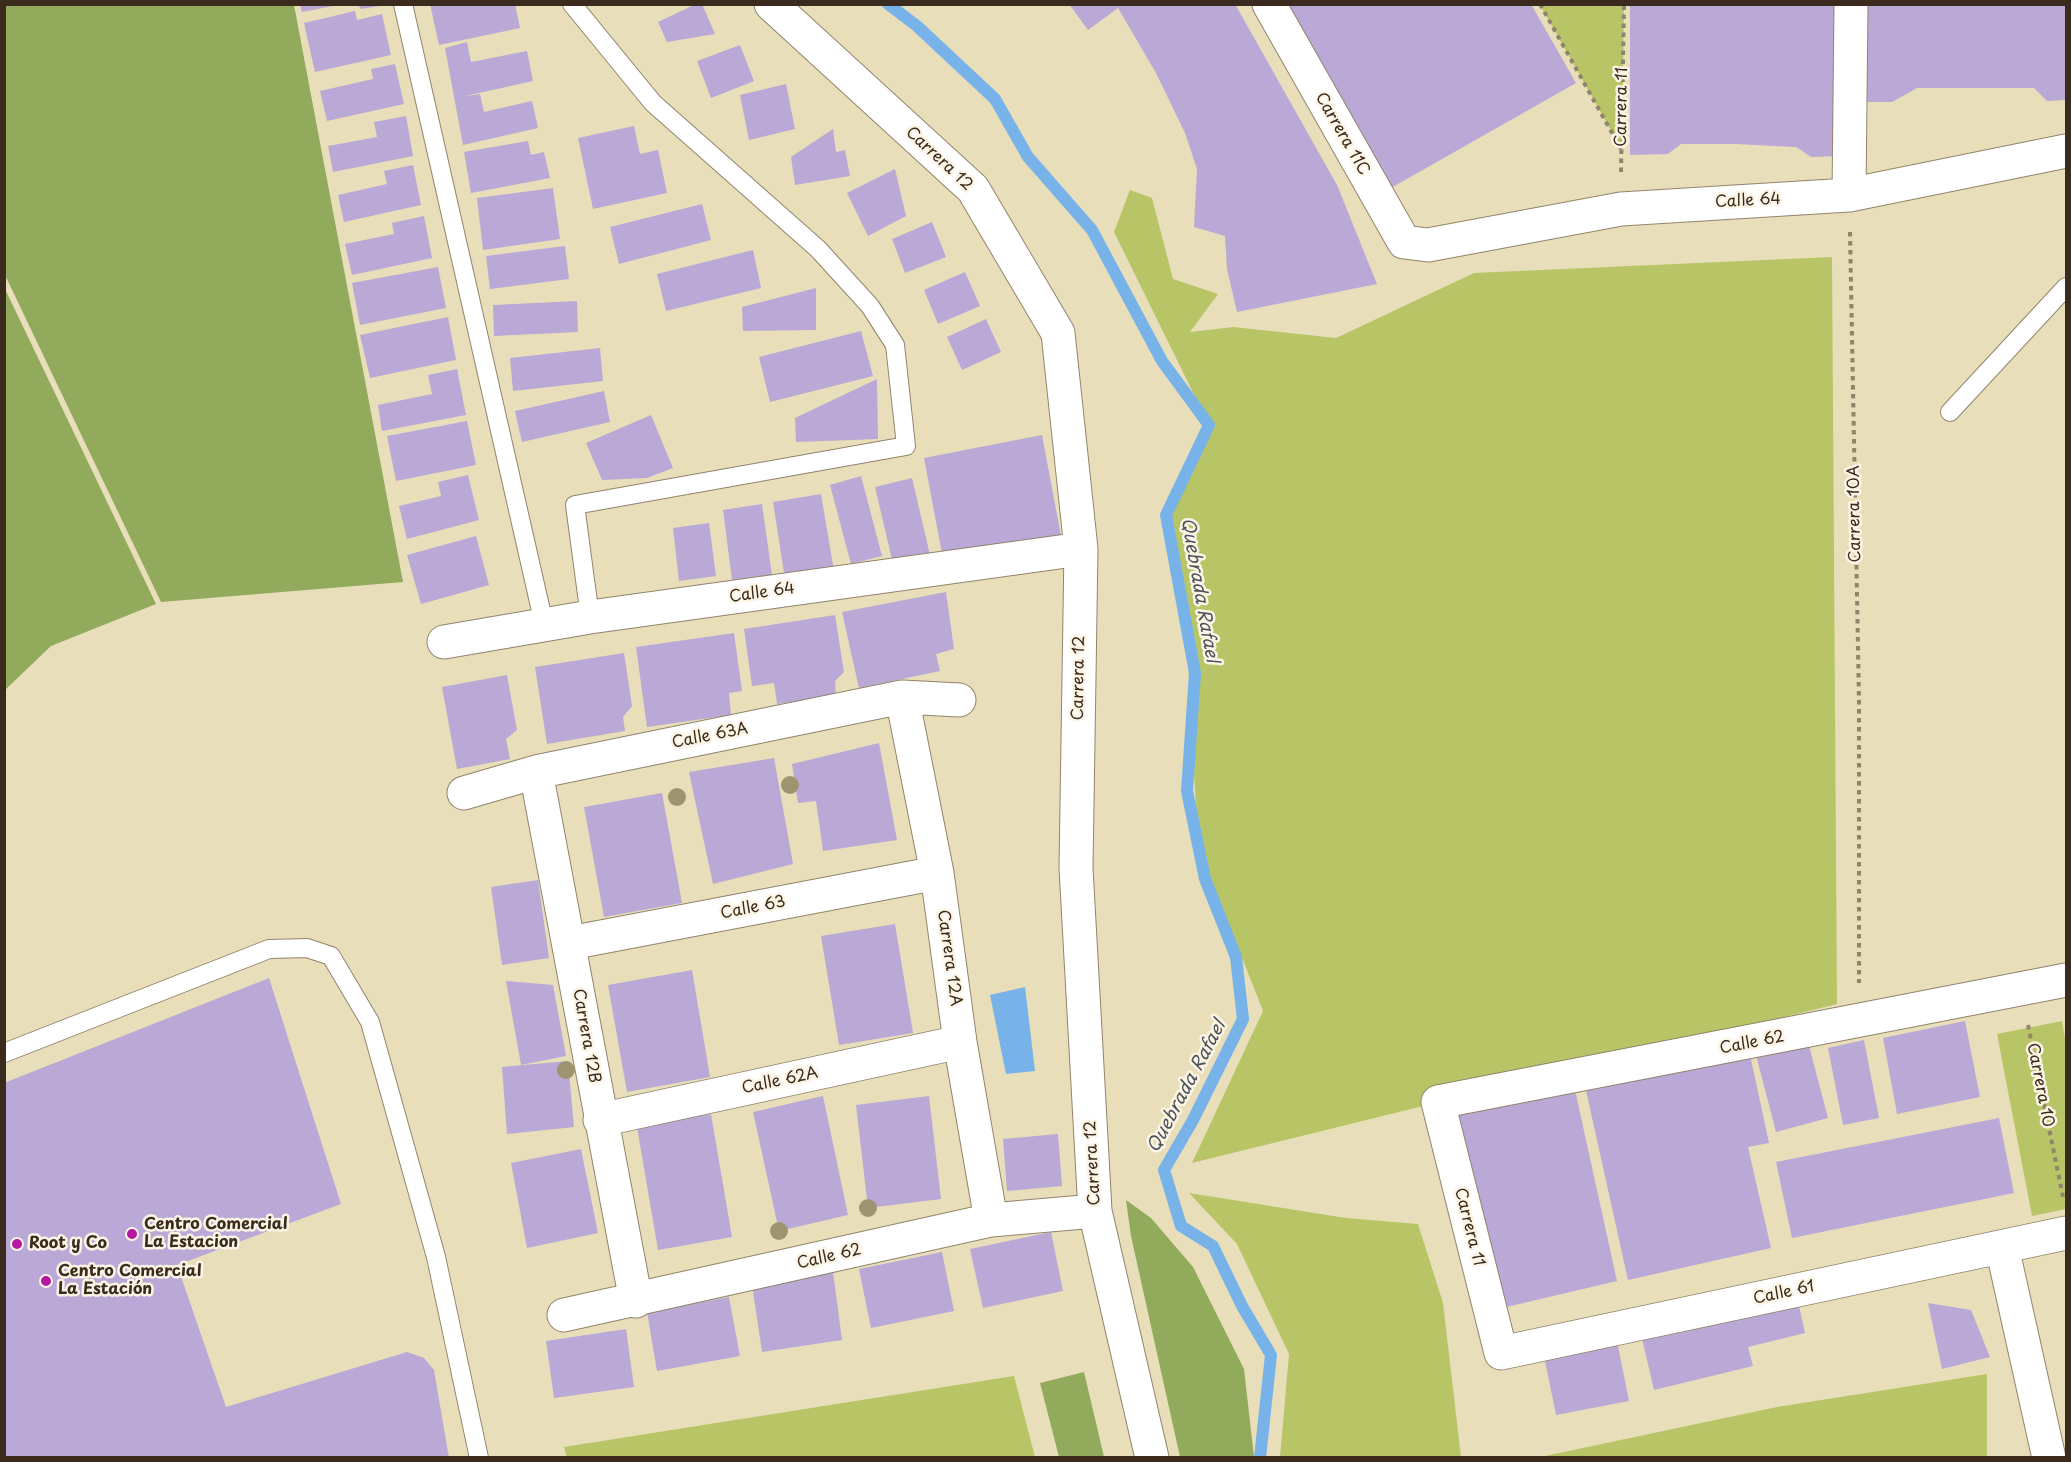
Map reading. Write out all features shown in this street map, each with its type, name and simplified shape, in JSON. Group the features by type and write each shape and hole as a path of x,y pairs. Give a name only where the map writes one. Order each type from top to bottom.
{"street":[{"name":"Carrera 12","path":"771,4 973,189 1058,333 1081,549 1076,868 1095,1211 1152,1458"},
{"name":"Carrera 11C","path":"1269,4 1404,242 1428,244"},
{"path":"1850,195 1851,4"},
{"name":"Calle 64","path":"1428,244 1621,208 1850,195 2067,151"},
{"name":"Calle 64","path":"444,642 590,617 1081,549"},
{"name":"Calle 63A","path":"464,793 536,772 902,698 959,700"},
{"name":"Carrera 12A","path":"902,698 937,873 960,1042 991,1220"},
{"name":"Carrera 12B","path":"536,772 636,1301"},
{"name":"Calle 63","path":"570,943 937,873"},
{"name":"Calle 62","path":"1438,1102 1859,1023 2067,980"},
{"name":"Calle 62A","path":"600,1120 960,1042"},
{"name":"Carrera 11","path":"1438,1102 1501,1353"},
{"name":"Calle 62","path":"564,1315 636,1301 991,1220 1095,1211"},
{"name":"Calle 61","path":"1501,1353 2002,1247 2065,1218"},
{"path":"2002,1247 2049,1458"}],"lane":[{"path":"403,4 544,624"},
{"path":"572,4 653,103 818,249 870,306 895,345 906,446 575,505 590,617"},
{"path":"1950,411 2067,286"},
{"path":"4,1053 268,949 307,948 331,956 370,1022 436,1257 479,1458"}],"path":[{"path":"1540,4 1622,150"},
{"name":"Carrera 11","path":"1621,208 1624,4"},
{"name":"Carrera 10A","path":"1850,195 1859,700 1859,1023"},
{"name":"Carrera 10","path":"2021,990 2065,1218"}],"green space":[{"path":"5,4 294,5 403,582 161,602 5,275"},
{"path":"1540,5 1624,5 1622,150"},
{"path":"1130,190 1152,198 1173,279 1218,294 1190,332 1233,327 1336,338 1474,273 1832,257 1837,1004 1192,1163 1263,1011 1198,846 1186,622 1166,515 1209,425 1114,232"},
{"path":"5,289 156,604 51,646 5,690"},
{"path":"2062,1021 2066,1044 2066,1209 2032,1216 1997,1034"},
{"path":"1189,1193 1346,1218 1418,1224 1443,1303 1461,1457 1280,1457 1289,1354 1237,1244"},
{"path":"1126,1200 1151,1218 1193,1267 1244,1369 1254,1457 1180,1457 1131,1236"},
{"path":"1084,1372 1104,1457 1059,1457 1040,1383"},
{"path":"1987,1374 1987,1457 1540,1457 1777,1407"},
{"path":"1014,1376 1035,1457 567,1458 564,1447"}],"water":[{"path":"1025,987 1035,1071 1006,1074 990,995"}],"building":[{"path":"300,4 333,4 333,6 302,12"},
{"path":"357,4 379,4 380,6 361,9"},
{"path":"430,4 515,4 520,28 439,45"},
{"path":"696,4 702,4 715,34 667,42 658,22"},
{"path":"1069,4 1235,4 1337,185 1377,284 1237,312 1227,269 1225,236 1194,227 1197,169 1185,133 1156,73 1118,8 1088,30"},
{"path":"1287,4 1531,4 1576,83 1391,188"},
{"path":"1630,4 1842,4 1841,156 1811,157 1796,147 1736,144 1681,144 1668,154 1630,155"},
{"path":"1862,4 2066,4 2066,100 2047,101 2034,88 1917,88 1892,102 1863,102"},
{"path":"355,11 357,20 382,14 391,55 315,72 304,23"},
{"path":"467,42 471,62 527,51 533,81 461,97 480,94 484,112 532,101 538,128 463,145 445,48"},
{"path":"740,45 754,81 711,98 697,61"},
{"path":"395,64 404,104 327,121 320,91 373,79 371,69"},
{"path":"786,84 795,129 749,140 740,95"},
{"path":"406,116 413,156 333,172 328,146 377,137 374,122"},
{"path":"634,126 640,154 658,150 667,193 593,209 578,138"},
{"path":"833,129 836,152 845,150 850,176 795,185 791,157"},
{"path":"528,141 531,155 544,152 550,178 471,193 464,152"},
{"path":"413,165 421,205 344,222 338,195 387,184 384,171"},
{"path":"895,169 906,216 868,236 847,193"},
{"path":"553,188 560,239 483,250 477,198"},
{"path":"702,204 711,240 619,264 610,227"},
{"path":"424,216 432,258 352,275 345,244 394,234 392,223"},
{"path":"932,222 946,257 905,273 892,239"},
{"path":"565,246 569,279 490,289 486,256"},
{"path":"753,250 761,288 666,311 657,274"},
{"path":"438,267 446,308 360,325 352,283"},
{"path":"965,272 980,306 938,324 924,290"},
{"path":"816,288 816,330 743,331 742,307"},
{"path":"577,301 578,332 494,336 493,305"},
{"path":"448,317 456,360 370,378 360,335"},
{"path":"986,319 1001,352 962,370 947,337"},
{"path":"861,331 873,376 770,402 759,357"},
{"path":"600,348 603,381 513,391 510,358"},
{"path":"457,369 466,415 382,431 378,405 432,394 428,375"},
{"path":"877,379 878,439 796,442 795,418"},
{"path":"604,391 610,422 522,442 515,411"},
{"path":"651,415 673,468 647,478 602,480 586,443"},
{"path":"467,421 476,465 396,481 387,436"},
{"path":"1042,435 1061,536 943,559 924,458"},
{"path":"468,475 479,520 407,539 399,506 441,496 438,482"},
{"path":"861,476 882,556 851,564 830,485"},
{"path":"912,478 930,555 893,564 875,487"},
{"path":"821,494 834,571 785,579 773,502"},
{"path":"762,504 772,575 732,580 723,510"},
{"path":"709,523 716,576 679,581 673,528"},
{"path":"476,536 489,585 421,604 407,555"},
{"path":"946,592 954,649 936,654 940,671 859,688 842,612"},
{"path":"835,615 844,672 835,681 836,696 777,704 774,683 752,686 744,629"},
{"path":"734,633 742,691 729,693 731,715 647,727 636,647"},
{"path":"624,653 632,706 623,717 625,731 547,744 535,667"},
{"path":"507,675 517,730 506,739 510,759 457,769 442,687"},
{"path":"879,743 897,840 823,851 816,801 798,803 792,764"},
{"path":"774,758 793,864 713,884 689,772"},
{"path":"662,793 682,903 604,917 584,807"},
{"path":"538,880 549,958 502,965 491,887"},
{"path":"895,924 913,1033 839,1045 821,936"},
{"path":"692,970 710,1077 627,1092 608,985"},
{"name":"Centro Comercial La Estacion","path":"269,978 341,1204 177,1265 226,1407 407,1352 424,1358 434,1370 449,1458 4,1458 4,1083"},
{"path":"506,981 553,985 566,1056 521,1065"},
{"path":"1965,1021 1980,1097 1897,1114 1883,1038"},
{"path":"1864,1040 1879,1118 1843,1125 1828,1048"},
{"path":"1808,1042 1828,1118 1776,1132 1756,1055"},
{"path":"1749,1050 1769,1143 1748,1147 1771,1248 1628,1280 1585,1086"},
{"path":"568,1061 574,1127 507,1134 502,1067"},
{"path":"1573,1081 1617,1281 1502,1308 1457,1107"},
{"path":"823,1096 848,1215 779,1231 753,1112"},
{"path":"929,1096 941,1199 868,1208 856,1105"},
{"path":"711,1114 732,1237 658,1250 637,1127"},
{"path":"1999,1118 2014,1193 1792,1238 1776,1162"},
{"path":"1058,1134 1062,1186 1007,1191 1003,1139"},
{"path":"581,1149 598,1233 527,1248 511,1163"},
{"path":"1051,1232 1063,1291 983,1308 970,1249"},
{"path":"942,1252 954,1311 871,1328 859,1269"},
{"path":"833,1272 842,1340 762,1352 752,1285"},
{"path":"729,1297 740,1356 657,1371 647,1312"},
{"path":"1797,1297 1805,1333 1748,1347 1753,1366 1654,1390 1641,1334"},
{"path":"1928,1303 1971,1310 1990,1357 1942,1369"},
{"path":"626,1329 634,1387 554,1398 546,1341"},
{"path":"1616,1336 1629,1401 1556,1415 1543,1351"}],"waterway":[{"name":"Quebrada Rafael","path":"888,4 917,26 995,99 1028,157 1092,230 1162,361 1209,425 1166,515 1195,673 1187,791 1205,879 1236,957 1243,1019 1193,1120 1164,1170 1181,1226 1213,1246 1242,1306 1271,1355 1260,1458"}],"place":[{"name":"Centro Comercial La Estacion","path":"132,1234"},
{"name":"Root y Co","path":"17,1244"},
{"name":"Centro Comercial La Estación","path":"46,1281"}]}
